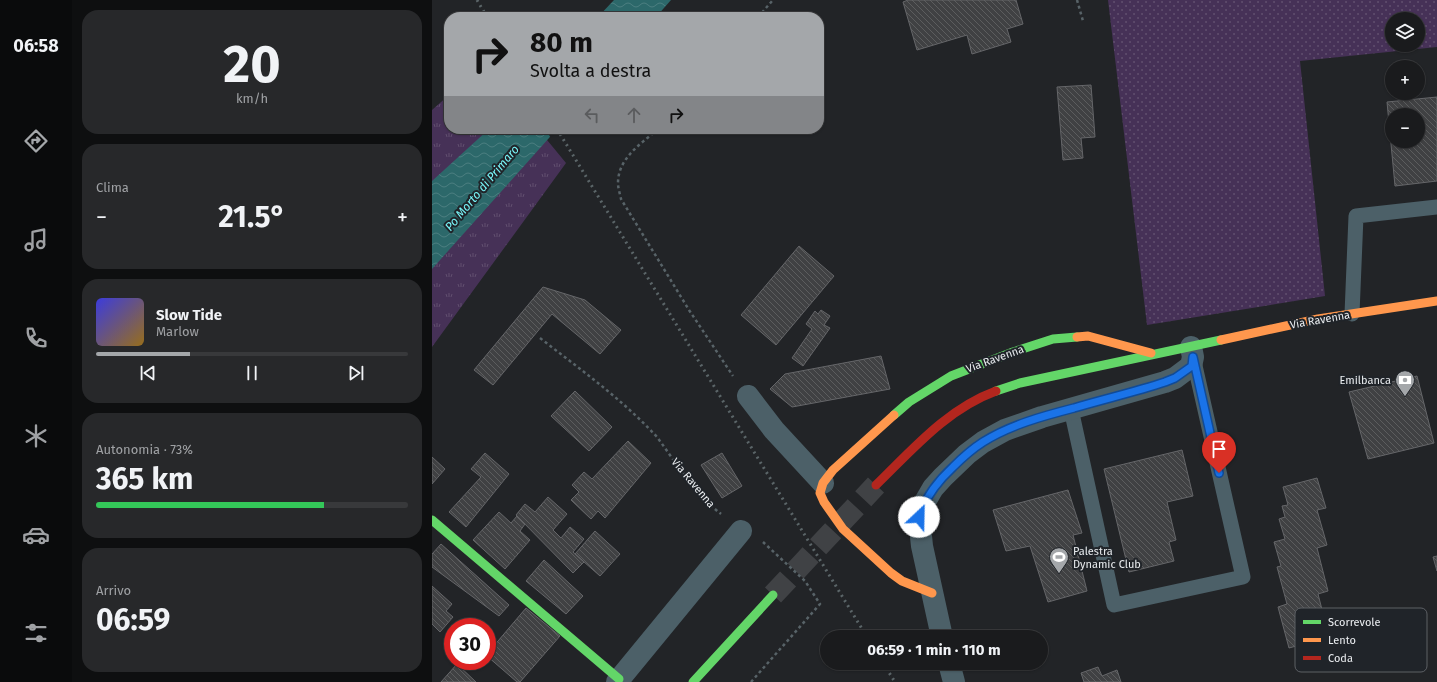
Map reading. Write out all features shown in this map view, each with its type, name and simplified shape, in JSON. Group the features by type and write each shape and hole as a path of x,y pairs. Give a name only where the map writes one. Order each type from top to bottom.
{"street":[{"name":"Via Ravenna","path":"876,485 940,422 967,404 994,392 1020,383 1156,354 1192,352 1318,319 1437,301"},
{"name":"Via Ravenna","path":"824,493 833,470 909,402 951,376 1013,352 1053,339 1088,336 1156,354"},
{"path":"940,630 922,546 919,517 922,507 933,488 967,454 983,442 1005,430 1071,408 1175,378 1192,366 1192,352"},
{"path":"748,396 824,493 843,529 891,573 902,581 932,593"},
{"path":"432,520 618,681 741,531"},
{"path":"693,682 773,595"},
{"path":"951,670 954,682"}],"lane":[{"path":"1352,314 1356,216 1437,207"},
{"path":"1071,408 1114,605 1243,577 1192,352"}],"path":[{"path":"762,12 772,0"},
{"path":"1077,0 1083,22"},
{"path":"652,134 626,158 620,170 618,184 620,199 726,367 748,396"},
{"name":"Via Ravenna","path":"540,338 613,395 638,417 658,439 688,480 709,504 741,531 757,536 805,581 820,604 751,682"}],"green space":[{"path":"1108,0 1437,0 1437,47 1425,48 1425,12 1385,12 1385,52 1388,52 1300,61 1325,296 1147,325"},
{"path":"444,99 444,134 542,134 566,163 432,347 432,110"}],"water":[{"path":"614,0 671,0 660,12 603,12"},
{"name":"Po Morto di Primaro","path":"484,134 553,134 432,269 432,181"}],"pier":[{"path":"548,134 555,134 551,138"}],"building":[{"path":"908,0 1016,0 1023,24 1007,29 1011,42 972,54 967,35 917,50 903,2"},
{"path":"1091,85 1095,137 1081,138 1083,158 1063,160 1057,87"},
{"path":"1437,97 1437,181 1395,186 1391,148 1425,148 1425,108 1388,108 1387,102 1425,100 1425,98"},
{"path":"799,246 834,276 776,345 741,315"},
{"path":"543,287 585,300 621,330 600,354 552,314 493,385 474,370"},
{"path":"821,310 830,316 824,325 830,328 803,366 792,358 812,329 806,324 815,311 818,314"},
{"path":"881,356 890,389 792,407 770,389 785,374"},
{"path":"1417,376 1434,443 1368,459 1349,392"},
{"path":"575,391 612,427 589,451 551,416"},
{"path":"628,441 651,463 605,518 598,511 591,519 571,500 579,492 572,485 584,472 592,479"},
{"path":"1182,450 1193,496 1167,502 1176,540 1169,542 1174,561 1129,572 1104,469"},
{"path":"485,453 509,474 466,527 449,512 481,477 471,469"},
{"path":"722,453 742,486 722,498 701,465"},
{"path":"432,457 445,469 432,484"},
{"path":"1317,478 1326,508 1317,510 1327,545 1317,548 1328,591 1318,594 1322,608 1295,608 1295,646 1289,648 1278,607 1287,604 1277,567 1281,566 1274,542 1285,539 1279,519 1285,517 1282,506 1288,505 1283,487"},
{"path":"1068,490 1082,533 1073,535 1087,591 1048,602 1030,546 1006,551 993,510"},
{"path":"548,497 567,514 553,530 561,538 570,527 584,539 573,552 584,562 573,573 516,515 525,504 535,512"},
{"path":"499,512 511,523 517,516 525,524 520,531 530,540 505,569 473,540"},
{"path":"595,531 620,554 600,576 575,554"},
{"path":"441,544 509,605 499,616 432,567 432,554"},
{"path":"1437,556 1437,571 1433,557"},
{"path":"544,560 583,596 566,614 526,581"},
{"path":"432,586 452,604 446,611 453,617 444,618 444,627 440,632 432,624"},
{"path":"526,608 560,636 520,682 517,682 496,664 496,643"},
{"path":"1098,667 1102,676 1117,670 1121,682 1084,682 1081,673"},
{"path":"452,670 463,670 476,682 441,682"}],"tunnel":[{"path":"773,595 876,485"}],"railway":[{"path":"477,0 484,12"},
{"path":"560,134 863,630"},
{"path":"887,670 895,682"}],"traffic: fast":[{"path":"894,415 909,402 951,376 1013,352 1053,339 1077,337"},
{"path":"996,391 1020,383 1221,340"},
{"path":"432,520 619,679"},
{"path":"693,682 773,595"}],"traffic: slow":[{"path":"1221,340 1318,319 1437,301"},
{"path":"1077,337 1088,336 1151,353"},
{"path":"894,415 833,470 823,483 820,493 824,502 843,529 891,573 902,581 932,593"}],"traffic: jam":[{"path":"876,485 917,444 946,419 978,399 996,391"}],"place":[{"name":"Emilbanca","path":"1405,397"},
{"name":"Palestra Dynamic Club","path":"1059,574"}],"route":[{"path":"919,517 922,507 933,488 967,454 983,442 1005,430 1042,417 1148,388 1175,378 1192,366 1193,357 1219,473"}]}
